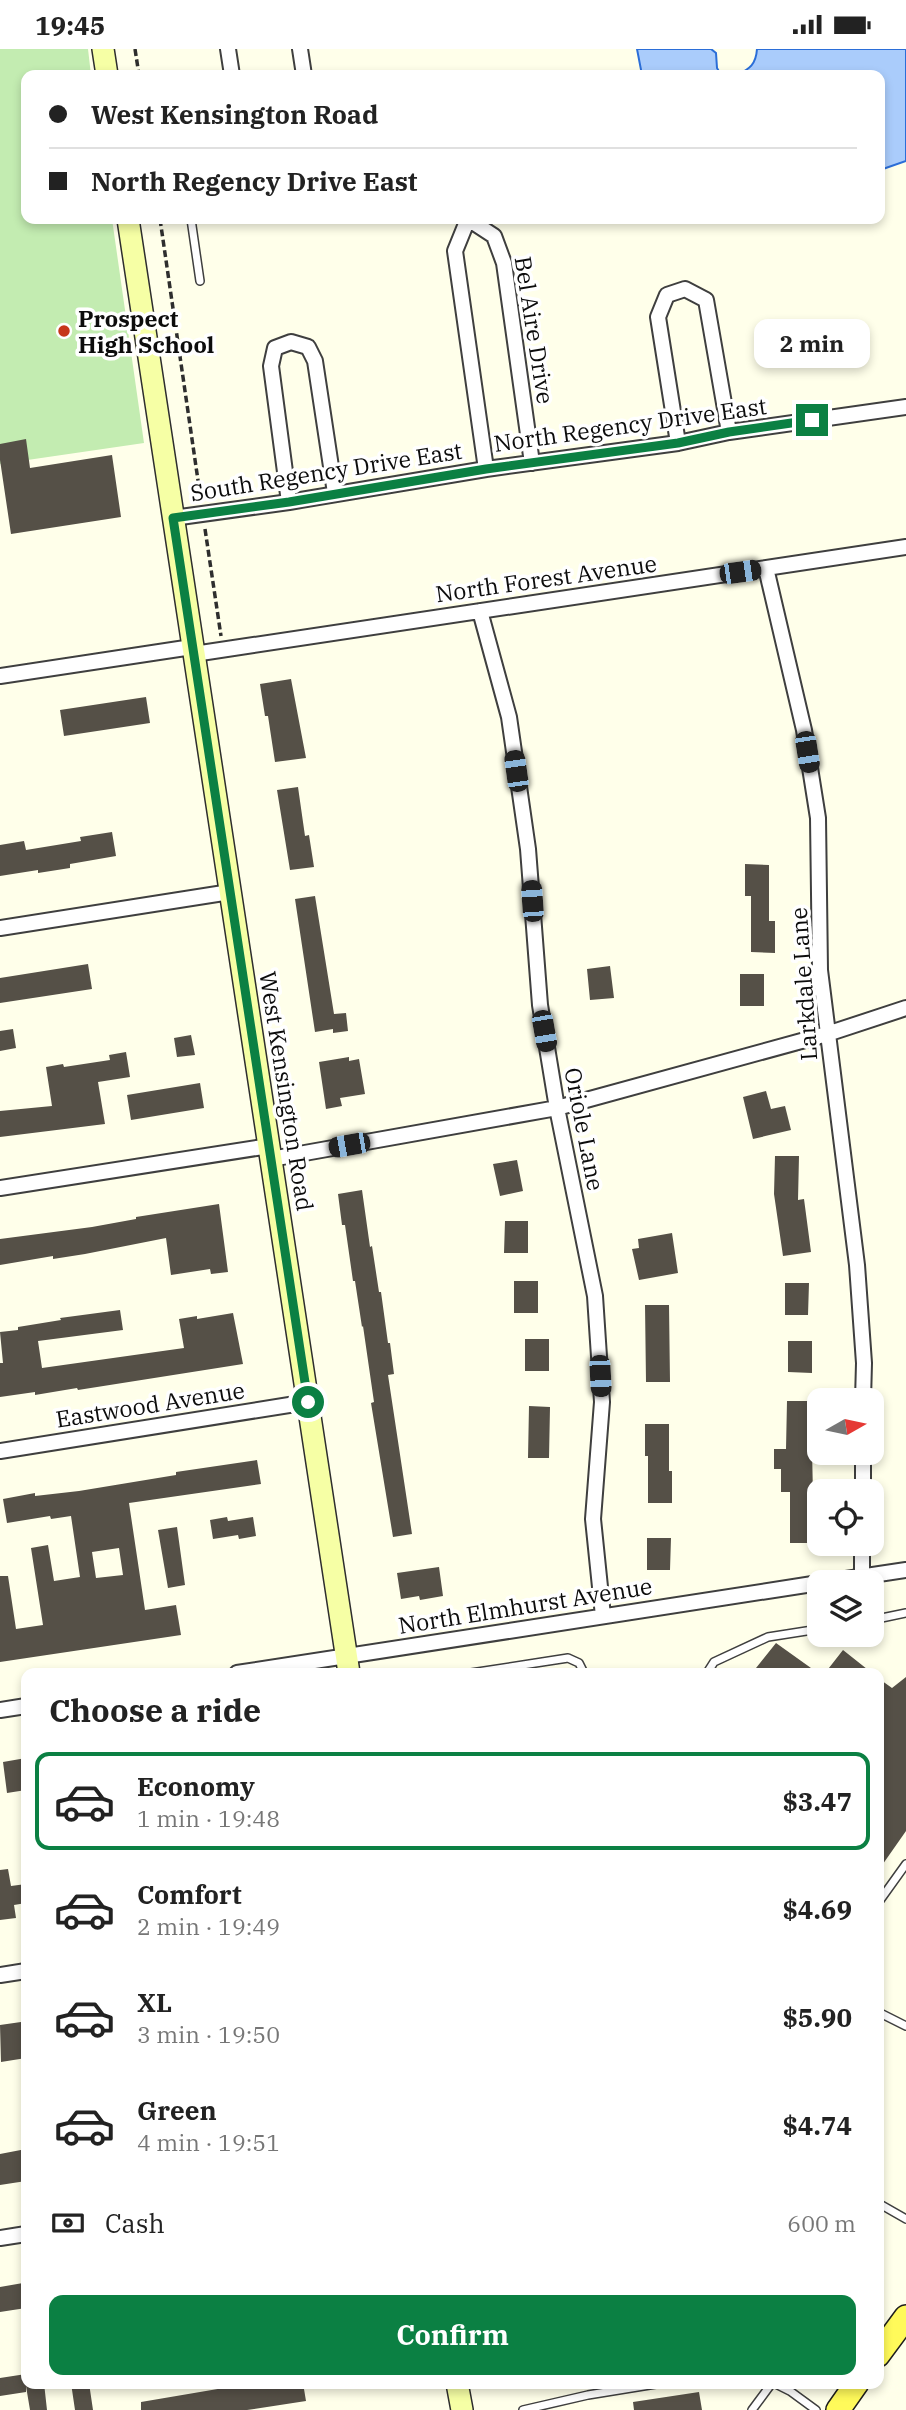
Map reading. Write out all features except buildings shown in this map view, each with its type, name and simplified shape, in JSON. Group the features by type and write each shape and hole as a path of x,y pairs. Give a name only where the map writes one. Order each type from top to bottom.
{"main road":[{"path":"103,49 106,70"},
{"name":"West Kensington Road","path":"129,224 348,1665"},
{"path":"884,2347 906,2318"},
{"path":"458,2389 461,2410"},
{"path":"838,2410 853,2389"}],"street":[{"path":"228,49 231,70"},
{"path":"300,49 303,70"},
{"name":"Bel Aire Drive","path":"466,224 455,251 486,469"},
{"name":"Bel Aire Drive","path":"476,224 494,236 504,263 532,463"},
{"path":"678,443 658,317 667,295 685,289 706,300 729,432"},
{"path":"289,502 271,366 275,348 291,342 308,347 315,361 335,493"},
{"name":"North Regency Drive East","path":"486,469 678,443 729,432 906,407"},
{"name":"South Regency Drive East","path":"173,518 289,502 486,469"},
{"name":"North Forest Avenue","path":"0,675 480,611 906,548"},
{"name":"Larkdale Lane","path":"766,568 804,730 818,818 820,970 857,1265 863,1388"},
{"name":"Oriole Lane","path":"480,611 509,717 528,849 540,1005 557,1108 595,1296 602,1402 593,1519 603,1616"},
{"path":"0,927 230,892"},
{"path":"0,1188 270,1152 557,1108 827,1034 906,1008"},
{"name":"Eastwood Avenue","path":"0,1451 308,1402"},
{"path":"884,1573 906,1570"},
{"name":"North Elmhurst Avenue","path":"306,1668 348,1665 603,1616 807,1585"},
{"path":"0,1710 21,1707"},
{"path":"0,1975 21,1972"},
{"path":"0,2238 21,2235"}],"lane":[{"path":"192,224 200,281"},
{"path":"884,1618 906,1613"},
{"path":"710,1668 714,1662 768,1637 807,1631"},
{"path":"503,1668 568,1658 579,1663 582,1668"},
{"path":"884,1895 906,1864"},
{"path":"884,2016 906,2026"},
{"path":"884,2206 906,2219"},
{"path":"523,2410 625,2389"},
{"path":"752,2410 768,2389"},
{"path":"793,2389 816,2410"}],"path":[{"path":"135,49 138,70"},
{"path":"161,224 221,636"}],"green space":[{"name":"Prospect High School","path":"0,49 88,49 90,70 21,70 21,224 113,224 144,443 0,464"}],"water":[{"path":"637,49 711,49 716,53 718,70 641,70"},
{"path":"757,49 906,49 906,161 885,168 885,70 746,70 755,59"}],"place":[{"name":"Prospect High School","path":"64,331"}],"route":[{"path":"308,1402 173,518 289,502 486,469 678,443 729,432 812,420"}]}
